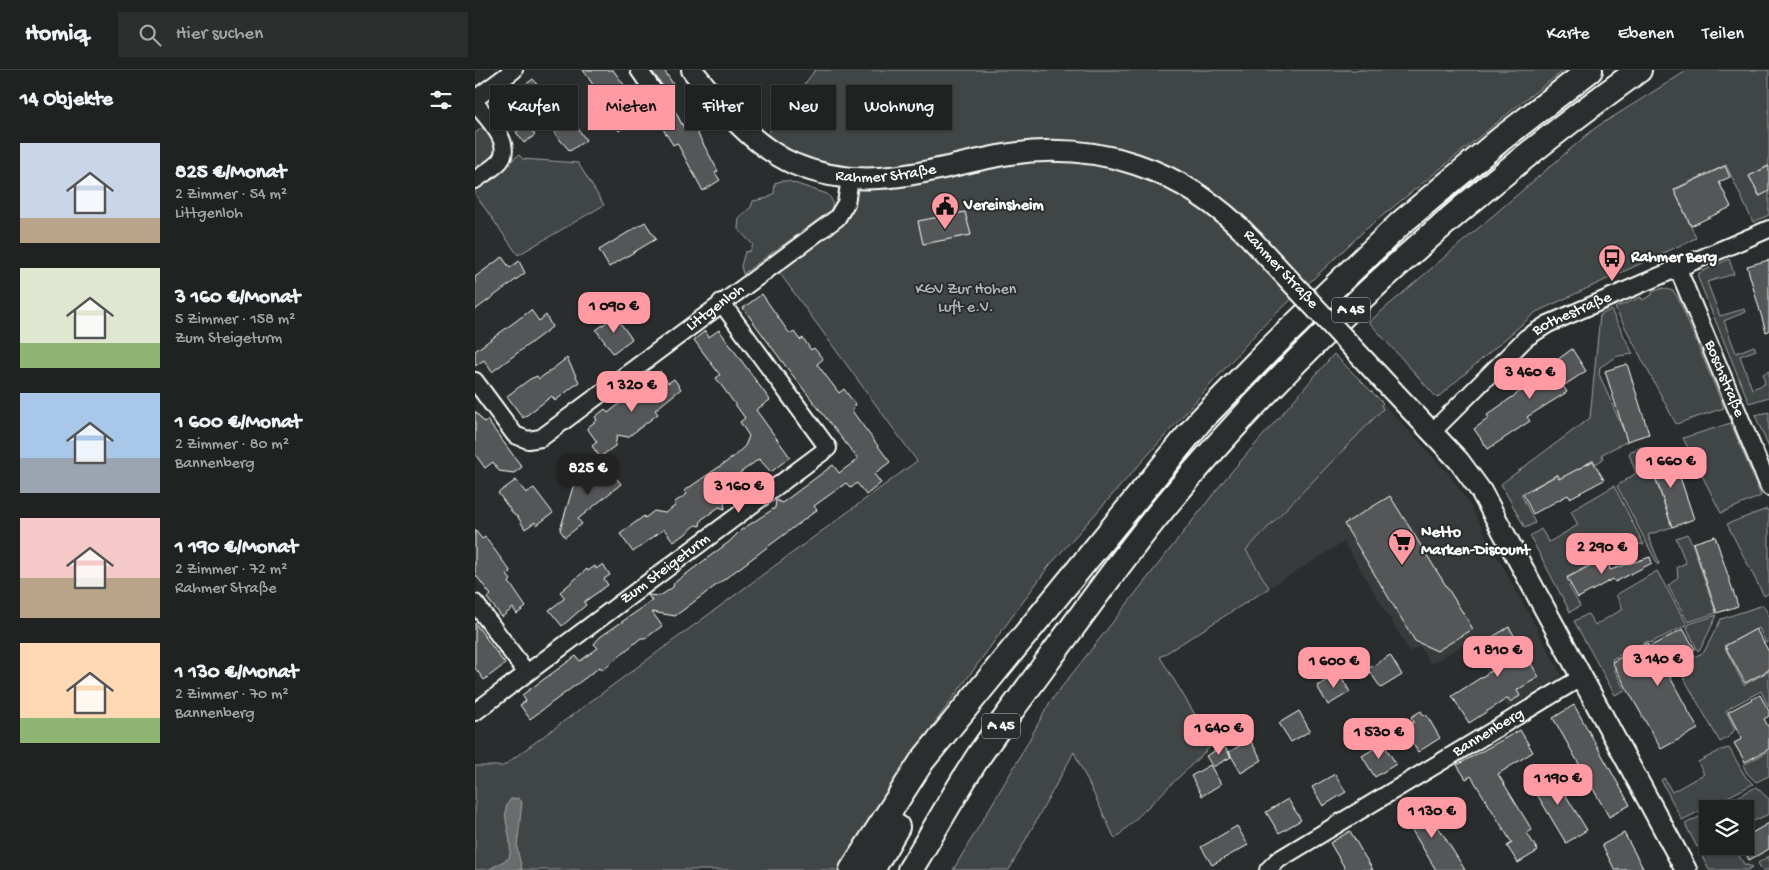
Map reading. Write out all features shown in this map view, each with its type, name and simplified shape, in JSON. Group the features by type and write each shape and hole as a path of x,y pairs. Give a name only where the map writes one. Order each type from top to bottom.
{"highway":[{"name":"A 45","path":"872,870 966,709 1200,420 1263,355 1401,223 1501,139 1590,70"},
{"name":"A 45","path":"910,870 978,758 1095,597 1160,512 1227,436 1287,372 1427,238 1559,130 1639,70"},
{"path":"852,870 922,761 966,709"}],"main road":[{"name":"Rahmer Straße","path":"692,70 742,128 767,149 793,164 814,171 850,179 883,178 910,175 1032,151 1069,150 1131,162 1178,182 1218,208 1252,240 1432,432 1481,491 1686,870"}],"street":[{"path":"475,99 514,70"},
{"path":"639,70 649,85"},
{"path":"475,103 502,140 504,148 500,161 475,180"},
{"name":"Littgenloh","path":"475,381 515,435 527,440 541,438 721,302 837,218 846,203 850,179"},
{"name":"Bothestraße","path":"1432,432 1526,338 1548,324 1769,229"},
{"name":"Boschstraße","path":"1678,269 1769,487"},
{"name":"Zum Steigeturm","path":"475,712 827,448 721,302"},
{"path":"475,603 526,672"},
{"name":"Bannenberg","path":"1268,870 1277,860 1582,677"}],"shaded area":[{"path":"1383,403 1449,474 1467,500 1562,676 1508,708 1468,642 1431,664 1420,646 1410,652 1344,542 1269,588 1246,550 1383,409 1381,405"},
{"path":"518,798 522,802 517,848 522,870 488,870 509,858 510,842 506,818 507,804 511,799"}],"green space":[{"name":"KGV Zur Hohen Luft e.V.","path":"815,70 1565,70 1527,98 1365,230 1260,329 1049,566 918,746 840,870 475,870 475,766 503,766 917,461 773,264 837,218 851,181 760,144 771,129 836,130 836,85 804,85"},
{"path":"1688,70 1769,70 1769,165 1749,176 1759,196 1769,191 1769,215 1753,222 1726,165 1674,189 1696,238 1536,312 1437,398 1369,322 1595,128"},
{"path":"484,127 493,142 495,153 475,173 475,133"},
{"path":"519,155 523,159 578,163 604,205 518,255 475,194 475,187"},
{"path":"788,181 827,194 832,202 830,211 743,274 741,266 745,252 750,251 753,245 738,229 739,218 751,207 753,201 768,198 774,193 775,183"},
{"path":"1729,259 1734,274 1707,282 1720,316 1744,309 1745,312 1724,321 1736,353 1754,346 1756,350 1740,356 1752,389 1765,384 1763,374 1769,371 1769,397 1749,403 1698,278 1699,273"},
{"path":"1663,288 1673,291 1678,298 1724,408 1676,424 1615,308 1641,297 1642,300 1652,295 1652,292"},
{"path":"1611,310 1633,354 1618,356 1600,367 1599,374 1628,441 1602,454 1603,459 1596,464 1593,460 1561,479 1558,474 1521,494 1535,523 1525,528 1501,484 1590,418 1600,315"},
{"path":"1334,354 1383,403 1381,405 1383,409 1246,550 1269,588 1160,657 1213,744 1115,839 1074,752 1009,870 953,870 1050,702 1226,478"},
{"path":"1769,412 1769,448 1755,415"},
{"path":"1731,423 1761,496 1721,513 1683,438"},
{"path":"1642,447 1644,454 1648,457 1672,527 1648,535 1659,562 1658,565 1617,486 1636,473 1629,454 1631,451"},
{"path":"1614,486 1644,545 1640,544 1605,562 1603,558 1567,577 1571,585 1569,586 1580,606 1570,612 1530,536 1541,529 1549,542 1578,525 1571,511"},
{"path":"1767,509 1769,514 1769,593 1764,596 1727,524"},
{"path":"1687,534 1692,543 1716,613 1688,622 1668,586 1678,577 1677,567 1686,563 1676,538"},
{"path":"1657,571 1687,625 1650,643 1648,641 1612,659 1616,668 1614,669 1625,690 1615,695 1574,621 1588,614 1595,625 1623,609 1616,595"},
{"path":"1763,605 1769,616 1769,641 1766,643 1759,628 1724,646 1744,685 1769,671 1769,707 1761,691 1731,707 1726,711 1735,729 1730,736 1720,742 1677,666 1704,652 1721,619"},
{"path":"1717,615 1698,651 1687,628 1689,624"},
{"path":"1729,748 1745,776 1753,784 1721,800 1699,800 1699,811 1682,820 1661,780 1664,778 1672,792 1704,774 1698,762"},
{"path":"1769,751 1769,776 1756,782 1747,773 1743,765"},
{"path":"1756,787 1769,799 1769,814 1754,821 1754,800 1732,800"},
{"path":"1699,817 1699,846 1697,847 1685,824"},
{"path":"1701,855 1738,855 1744,864 1753,867 1747,870 1709,870"},
{"path":"1769,856 1769,870 1762,870 1758,863"}],"building":[{"path":"583,70 613,70 624,85 593,85"},
{"path":"651,70 664,70 673,84 662,85"},
{"path":"533,79 537,85 525,85"},
{"path":"675,111 685,130 696,130 718,171 715,173 720,180 703,191 677,143 673,145 664,130 675,130"},
{"path":"578,129 586,140 570,151 554,133 558,130"},
{"path":"519,130 531,130 535,135 524,143 516,132"},
{"path":"1725,166 1730,177 1719,182 1731,207 1691,226 1674,190"},
{"path":"1769,166 1769,191 1760,196 1749,176"},
{"name":"Vereinsheim","path":"965,212 971,235 923,244 918,221"},
{"path":"645,222 656,239 609,267 599,250"},
{"path":"502,257 510,268 519,261 525,273 475,310 475,277"},
{"path":"1769,260 1769,331 1766,332 1747,266"},
{"path":"762,294 787,330 791,334 794,332 800,340 803,338 811,350 814,348 823,359 817,364 839,393 844,389 855,404 852,411 890,462 874,474 881,483 866,495 857,483 851,488 846,483 814,506 817,510 675,616 652,612 662,626 646,638 641,638 602,670 600,667 530,719 520,705 526,701 522,695 576,656 580,661 598,648 594,644 600,637 652,601 648,595 660,596 673,587 674,583 729,542 741,530 775,508 776,500 782,503 833,465 839,473 858,459 743,308"},
{"path":"531,310 539,321 546,315 552,327 492,372 484,360 475,366 475,351"},
{"path":"615,316 632,339 613,353 596,330"},
{"path":"719,330 770,400 756,410 790,457 771,472 759,459 737,475 746,487 724,503 725,509 719,507 701,520 700,526 696,525 683,536 673,541 664,529 633,552 620,534 644,516 645,518 654,511 665,513 675,506 675,502 687,494 684,491 732,458 745,446 749,436 740,422 745,418 716,378 720,375 694,340 705,331 709,337"},
{"path":"1572,349 1586,371 1563,386 1567,392 1527,417 1530,421 1488,449 1474,429 1489,418 1487,415 1525,388 1523,385"},
{"path":"567,358 579,382 555,401 552,396 523,418 507,396 530,379 537,376 539,379"},
{"path":"1627,364 1649,434 1627,441 1605,371"},
{"path":"660,371 668,383 674,379 681,389 655,410 658,414 628,437 617,435 615,446 600,457 592,446 597,442 587,428 597,420 595,417 605,409 608,413"},
{"path":"475,411 484,422 487,420 522,467 514,473 499,471 493,462 485,468 475,454"},
{"path":"1671,450 1694,519 1672,527 1649,458"},
{"path":"1593,461 1604,480 1570,498 1568,495 1533,514 1523,494 1557,475 1559,479"},
{"path":"607,466 621,484 578,519 582,524 565,537 560,530 573,487 583,479 586,470"},
{"path":"516,480 526,493 534,488 553,513 537,525 535,522 525,529 518,517 514,515 498,493"},
{"name":"Netto Marken-Discount","path":"1390,496 1473,629 1437,651 1415,641 1344,524"},
{"path":"475,530 482,539 485,537 511,572 507,575 511,580 509,582 526,607 517,614 513,608 502,617 487,598 491,595 475,574"},
{"path":"1715,536 1738,606 1717,613 1693,543"},
{"path":"1650,557 1652,563 1615,582 1613,579 1578,598 1567,578 1602,559 1604,563 1608,561 1610,570"},
{"path":"603,564 610,575 604,579 608,585 584,602 586,605 562,626 549,610 565,598 560,592 587,569 588,571 595,566 596,569"},
{"path":"475,623 505,664 484,680 475,668"},
{"path":"1509,627 1539,677 1517,690 1520,696 1510,702 1508,698 1469,723 1452,696 1499,666 1484,642"},
{"path":"1683,629 1695,649 1664,666 1698,729 1661,749 1612,662 1647,643 1649,647"},
{"path":"1756,629 1769,652 1769,670 1745,683 1725,646"},
{"path":"1390,655 1402,675 1381,688 1368,669"},
{"path":"1339,673 1350,692 1328,705 1317,686"},
{"path":"1760,695 1769,711 1769,716 1764,719 1769,728 1769,749 1745,762 1734,743 1742,739 1728,712"},
{"path":"1574,705 1630,805 1609,817 1553,718"},
{"path":"1299,711 1310,731 1291,742 1279,723"},
{"path":"1421,711 1424,716 1426,714 1440,738 1418,752 1403,728 1414,722 1411,717"},
{"path":"1520,730 1533,752 1498,774 1532,830 1527,833 1538,851 1518,863 1507,846 1512,843 1471,776 1466,779 1457,765"},
{"path":"1250,740 1262,760 1241,773 1229,752"},
{"path":"1383,743 1396,764 1375,777 1362,756"},
{"path":"1224,746 1231,757 1213,767 1206,756"},
{"path":"1210,765 1221,784 1202,796 1191,776"},
{"path":"1549,768 1587,830 1566,843 1529,781"},
{"path":"1335,774 1346,792 1323,806 1312,787"},
{"path":"1288,799 1301,820 1279,833 1266,812"},
{"path":"1423,802 1465,870 1436,870 1402,814"},
{"path":"1769,823 1769,849 1749,860 1746,855 1754,855 1754,832"},
{"path":"1237,826 1248,845 1212,865 1201,847"},
{"path":"1350,831 1373,870 1346,870 1330,843"},
{"path":"1624,833 1644,870 1615,870 1602,845"}],"place":[{"name":"Vereinsheim","path":"945,230"},
{"name":"Rahmer Berg","path":"1612,282"},
{"name":"Netto Marken-Discount","path":"1402,566"}]}
